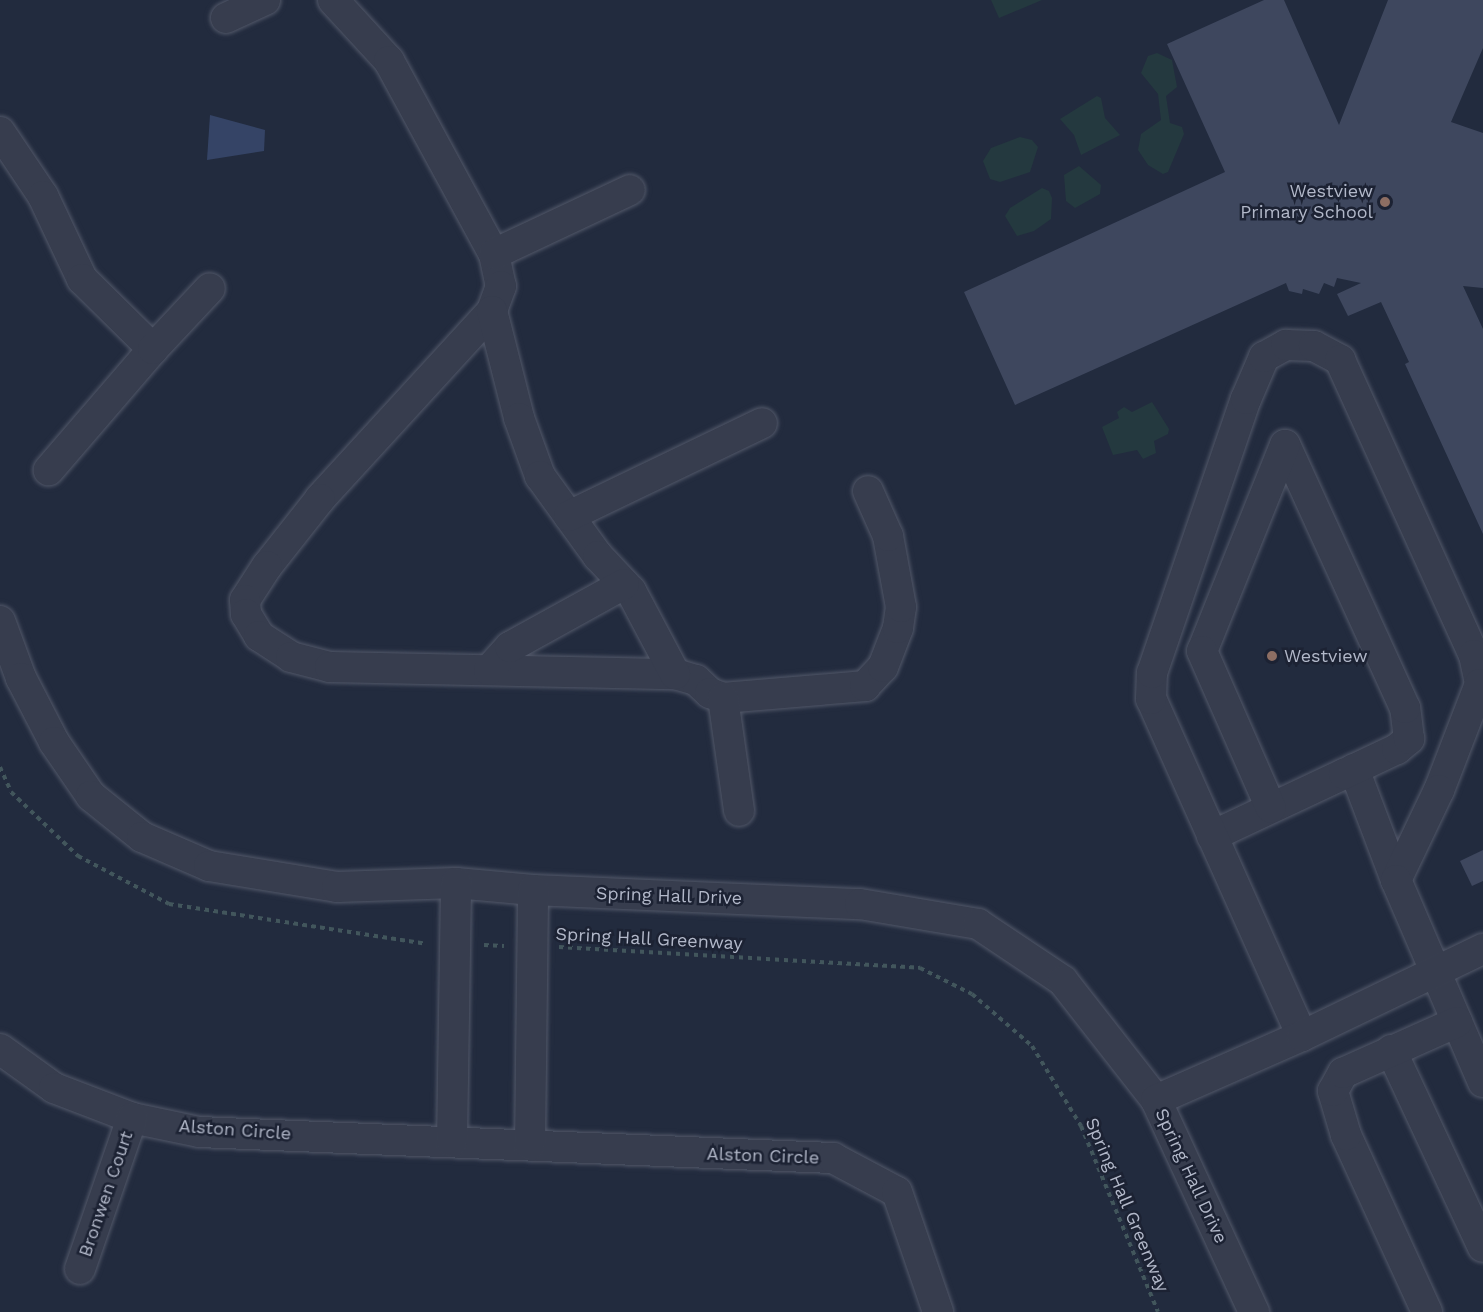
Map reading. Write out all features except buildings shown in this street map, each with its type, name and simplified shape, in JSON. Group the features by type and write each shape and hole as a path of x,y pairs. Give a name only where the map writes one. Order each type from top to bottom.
{"street":[{"path":"226,18 265,0"},
{"path":"333,0 389,61 494,254 501,286 492,311 320,499 245,600 246,614 259,636 291,657 330,667 675,674 696,680 710,693 723,698 866,686 883,667 898,628 901,607 888,536 868,491"},
{"path":"0,132 43,196 82,279 153,349"},
{"path":"494,254 630,190"},
{"path":"49,470 153,349 210,288"},
{"path":"492,311 519,418 540,476 624,584 675,674"},
{"path":"1302,1036 1151,699 1152,673 1245,399 1264,357 1286,345 1314,346 1340,360 1474,655 1480,684 1439,790 1396,880"},
{"path":"569,516 762,423"},
{"path":"1212,836 1397,749 1409,739 1410,727 1285,445 1202,651 1271,808"},
{"path":"489,670 510,647 624,584"},
{"name":"Spring Hall Drive","path":"0,621 21,678 54,742 91,796 142,837 209,866 337,887 456,883 533,890 860,904 978,924 1063,981 1155,1100 1254,1312"},
{"path":"723,698 739,811"},
{"path":"1354,769 1396,880 1483,1082"},
{"path":"452,1142 456,883"},
{"path":"530,1145 533,890"},
{"path":"1155,1100 1302,1036 1483,949"},
{"path":"1427,1312 1346,1135 1333,1091 1343,1072 1456,1022"},
{"name":"Alston Circle","path":"0,1049 54,1088 132,1118 199,1132 833,1158 897,1192 938,1312"},
{"path":"1390,1050 1483,1247"},
{"name":"Bronwen Court","path":"80,1269 132,1118"}],"path":[{"name":"Spring Hall Greenway","path":"0,767 11,792 78,856 169,904 424,944 532,946 920,968 972,994 1032,1046 1081,1126 1158,1312"}],"green space":[{"path":"991,0 1042,0 999,18"},
{"path":"1157,53 1172,60 1177,87 1166,96 1170,123 1182,127 1184,134 1168,172 1163,174 1148,165 1138,150 1141,134 1161,120 1158,94 1141,73 1148,56"},
{"path":"1097,96 1101,98 1105,118 1120,135 1081,155 1074,135 1060,119"},
{"path":"1020,137 1032,140 1038,147 1030,172 1000,182 990,179 983,161 991,148"},
{"path":"1079,166 1101,185 1100,194 1075,208 1066,201 1064,175"},
{"path":"1042,188 1049,191 1052,198 1051,219 1034,231 1017,236 1005,216 1010,208"},
{"path":"1152,402 1169,429 1168,434 1154,441 1156,453 1143,459 1137,450 1113,455 1102,427 1119,418 1117,412 1124,407 1132,412"}],"water":[{"path":"210,115 265,130 264,151 207,160"}],"place":[{"name":"Westview Primary School","path":"1385,202"},
{"name":"Westview","path":"1272,656"}]}
